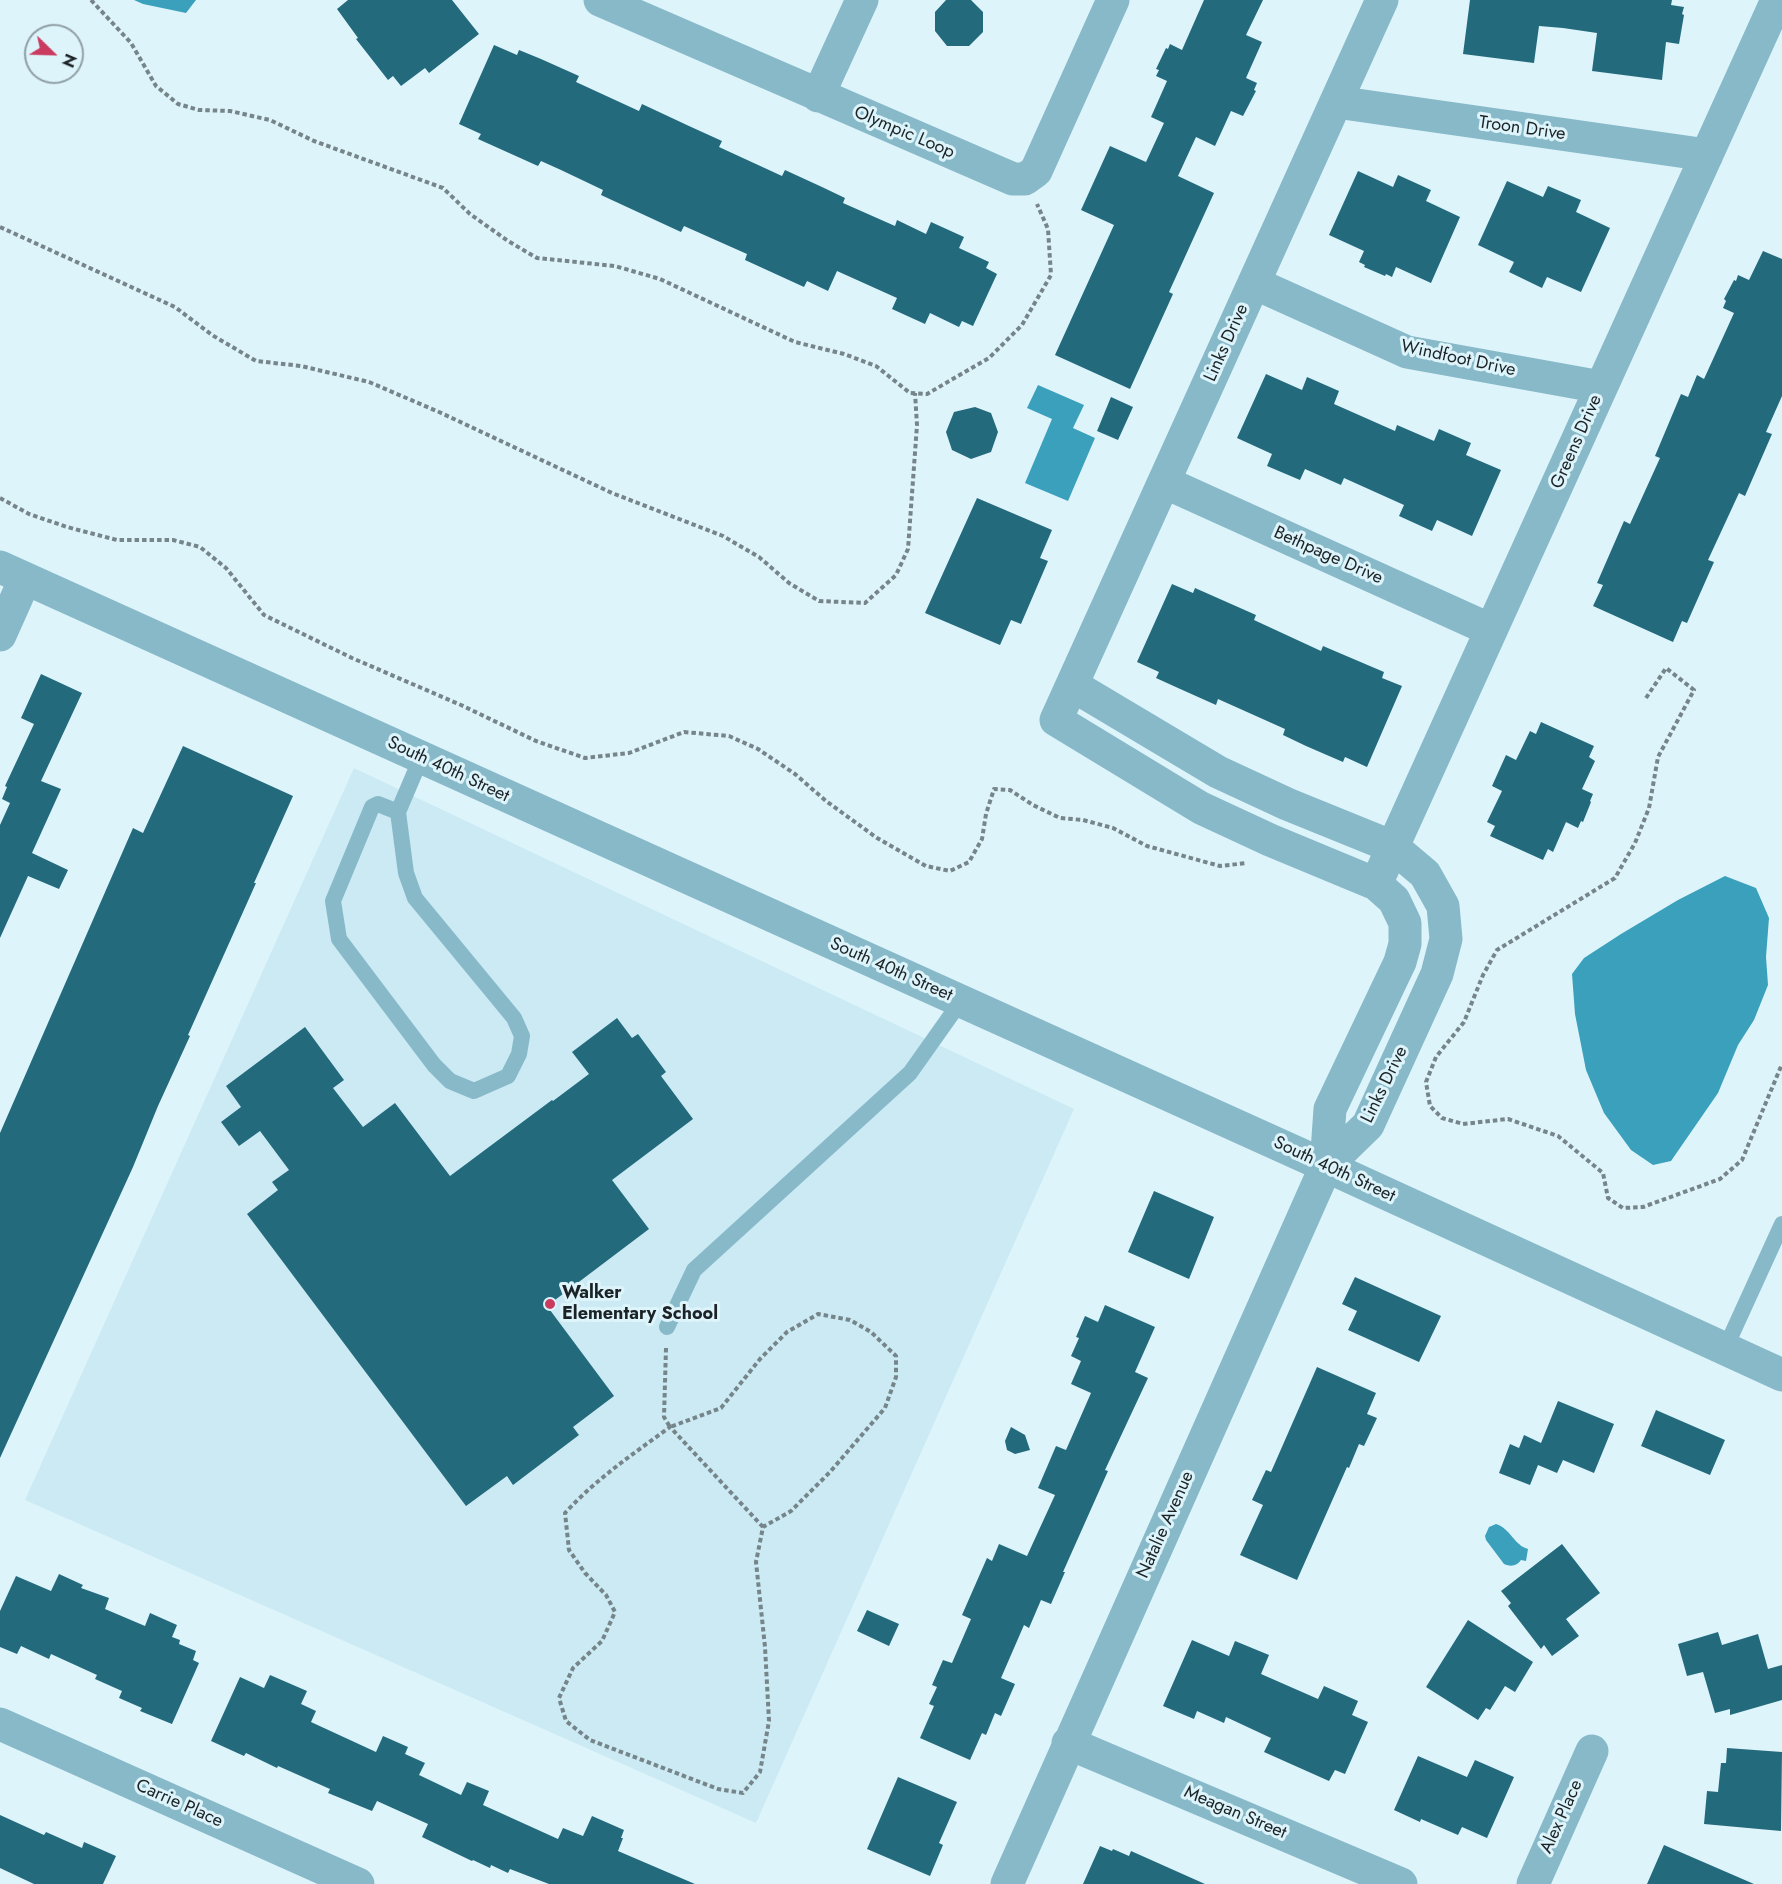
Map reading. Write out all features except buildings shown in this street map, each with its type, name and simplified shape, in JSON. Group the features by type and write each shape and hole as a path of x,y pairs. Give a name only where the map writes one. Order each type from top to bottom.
{"street":[{"name":"Olympic Loop","path":"600,0 1012,179 1025,179"},
{"path":"818,96 862,0"},
{"path":"1025,179 1036,171 1113,0"},
{"name":"Links Drive","path":"1326,1166 1330,1109 1400,962 1405,944 1406,922 1394,900 1376,884 1201,808 1056,720 1382,0"},
{"name":"Greens Drive","path":"1376,884 1777,0"},
{"name":"Troon Drive","path":"1336,102 1707,155"},
{"name":"Windfoot Drive","path":"1254,283 1407,352 1601,387"},
{"name":"Bethpage Drive","path":"1164,482 1491,630"},
{"path":"0,635 12,573"},
{"name":"South 40th Street","path":"12,573 1326,1166 1782,1375"},
{"name":"Links Drive","path":"1072,685 1218,772 1287,804 1393,847 1425,874 1443,906 1446,939 1437,974 1368,1125 1326,1166"},
{"name":"Natalie Avenue","path":"1007,1884 1326,1166"},
{"name":"Carrie Place","path":"0,1724 358,1884"},
{"name":"Meagan Street","path":"1068,1743 1401,1884"},
{"name":"Alex Place","path":"1533,1884 1592,1750"}],"lane":[{"path":"398,812 378,804 372,807 333,901 339,939 434,1065 450,1081 474,1091 508,1076 519,1054 522,1036 514,1018 415,898 406,873 398,812 421,758"},
{"path":"667,1327 694,1270 910,1073 961,1001"},
{"path":"1725,1349 1782,1224"}],"path":[{"path":"91,0 131,44 156,87 178,104 199,110 230,111 270,120 314,141 443,188 470,214 537,258 615,266 660,279 795,342 844,354 876,366 910,393 927,394 989,358 1022,325 1051,275 1048,228 1025,179"},
{"path":"0,227 175,307 212,335 256,361 301,366 369,382 612,493 723,536 759,557 789,583 819,602 865,603 896,575 904,558 908,549 917,425 915,393"},
{"path":"0,498 29,514 117,540 172,540 200,547 226,568 264,615 352,658 536,741 585,758 629,753 684,732 729,736 758,749 795,774 826,801 877,838 926,866 950,872 969,862 982,839 986,814 994,789 1010,790 1033,805 1060,818 1083,820 1113,828 1147,846 1220,866 1256,862 1290,848"},
{"path":"1646,698 1666,668 1694,690 1658,757 1649,808 1635,843 1615,878 1497,951 1483,975 1464,1022 1436,1057 1426,1082 1430,1106 1442,1118 1463,1124 1508,1119 1558,1136 1603,1173 1608,1198 1623,1208 1643,1207 1720,1179 1742,1160 1782,1064"},
{"path":"818,1314 850,1320 871,1332 896,1356 896,1377 885,1408 830,1472 791,1511 763,1527 756,1562 770,1721 760,1772 743,1793 718,1789 590,1740 566,1721 559,1698 573,1668 602,1641 615,1612 606,1595 585,1573 569,1550 565,1513 586,1490 670,1427 721,1408 760,1359 787,1332 818,1314"},
{"path":"667,1327 664,1417 670,1427 763,1527"}],"shaded area":[{"name":"Walker Elementary School","path":"354,768 1074,1109 756,1823 25,1500"}],"water":[{"path":"134,0 196,0 186,13"},
{"path":"1038,385 1084,405 1073,428 1095,438 1068,501 1025,483 1052,419 1027,408"},
{"path":"1725,876 1756,888 1769,918 1766,957 1768,985 1754,1020 1738,1045 1718,1093 1671,1161 1653,1165 1631,1150 1604,1113 1586,1070 1575,1014 1572,974 1584,958 1621,934 1678,900"},
{"path":"1496,1524 1528,1549 1526,1561 1521,1560 1514,1565 1504,1564 1485,1536 1489,1527"}],"place":[{"name":"Walker Elementary School","path":"550,1304"}]}
